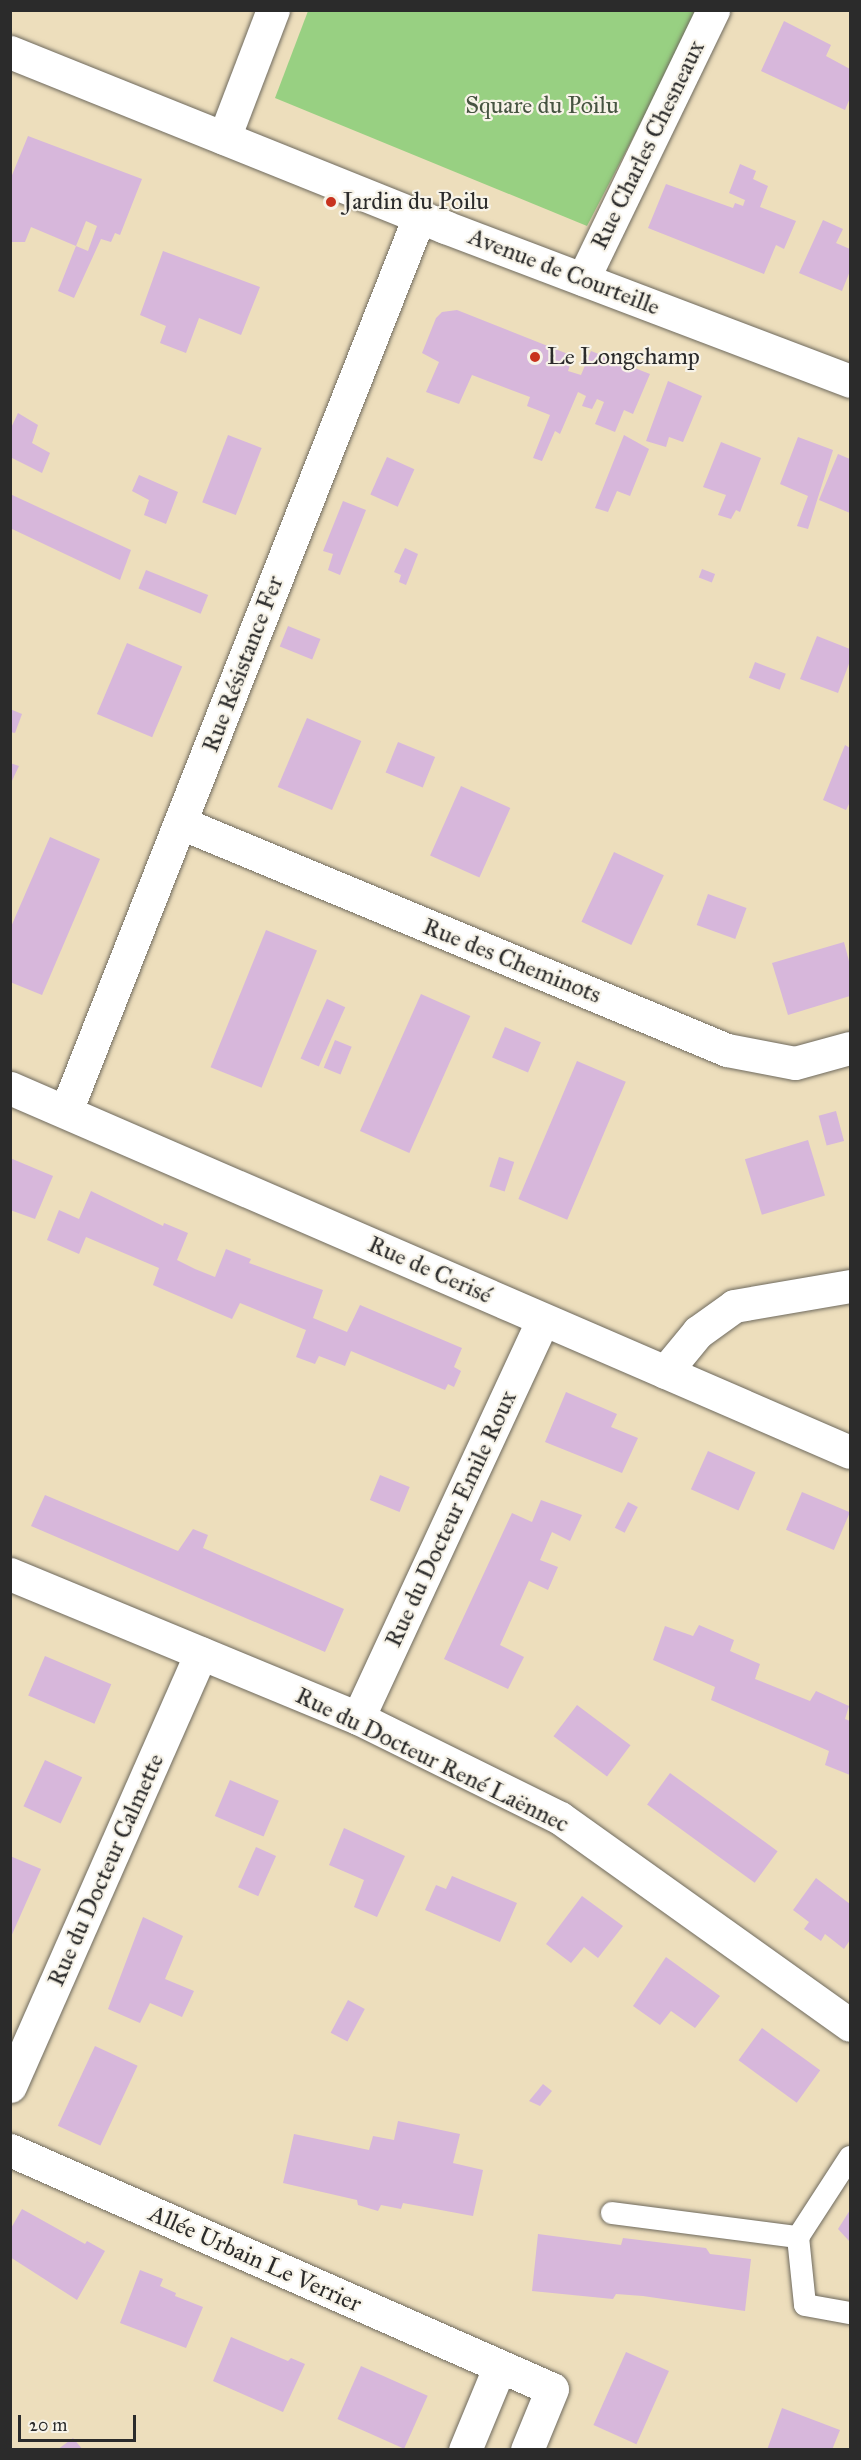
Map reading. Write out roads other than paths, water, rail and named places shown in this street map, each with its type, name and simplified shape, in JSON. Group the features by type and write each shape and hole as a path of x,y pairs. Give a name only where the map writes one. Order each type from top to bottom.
{"street":[{"path":"224,138 273,10"},
{"name":"Rue Charles Chesneaux","path":"583,279 713,10"},
{"name":"Avenue de Courteille","path":"10,52 419,216 850,381"},
{"name":"Rue Résistance Fer","path":"66,1111 419,216"},
{"name":"Rue des Cheminots","path":"181,823 727,1050 795,1063 850,1048"},
{"name":"Rue de Cerisé","path":"10,1088 850,1452"},
{"path":"665,1372 698,1332 734,1306 850,1286"},
{"name":"Rue du Docteur Emile Roux","path":"358,1718 543,1320"},
{"name":"Rue du Docteur René Laënnec","path":"10,1574 358,1718 560,1818 850,2025"},
{"name":"Rue du Docteur Calmette","path":"10,2086 201,1653"},
{"name":"Allée Urbain Le Verrier","path":"10,2150 499,2368 552,2389 527,2450"},
{"path":"465,2450 499,2368"}],"lane":[{"path":"850,2157 798,2237 805,2305 850,2313"},
{"path":"612,2213 798,2237"}],"place":[{"name":"Jardin du Poilu","path":"331,202"},
{"name":"Le Longchamp","path":"535,357"}],"park label":[{"name":"Square du Poilu","path":"542,106"}]}
